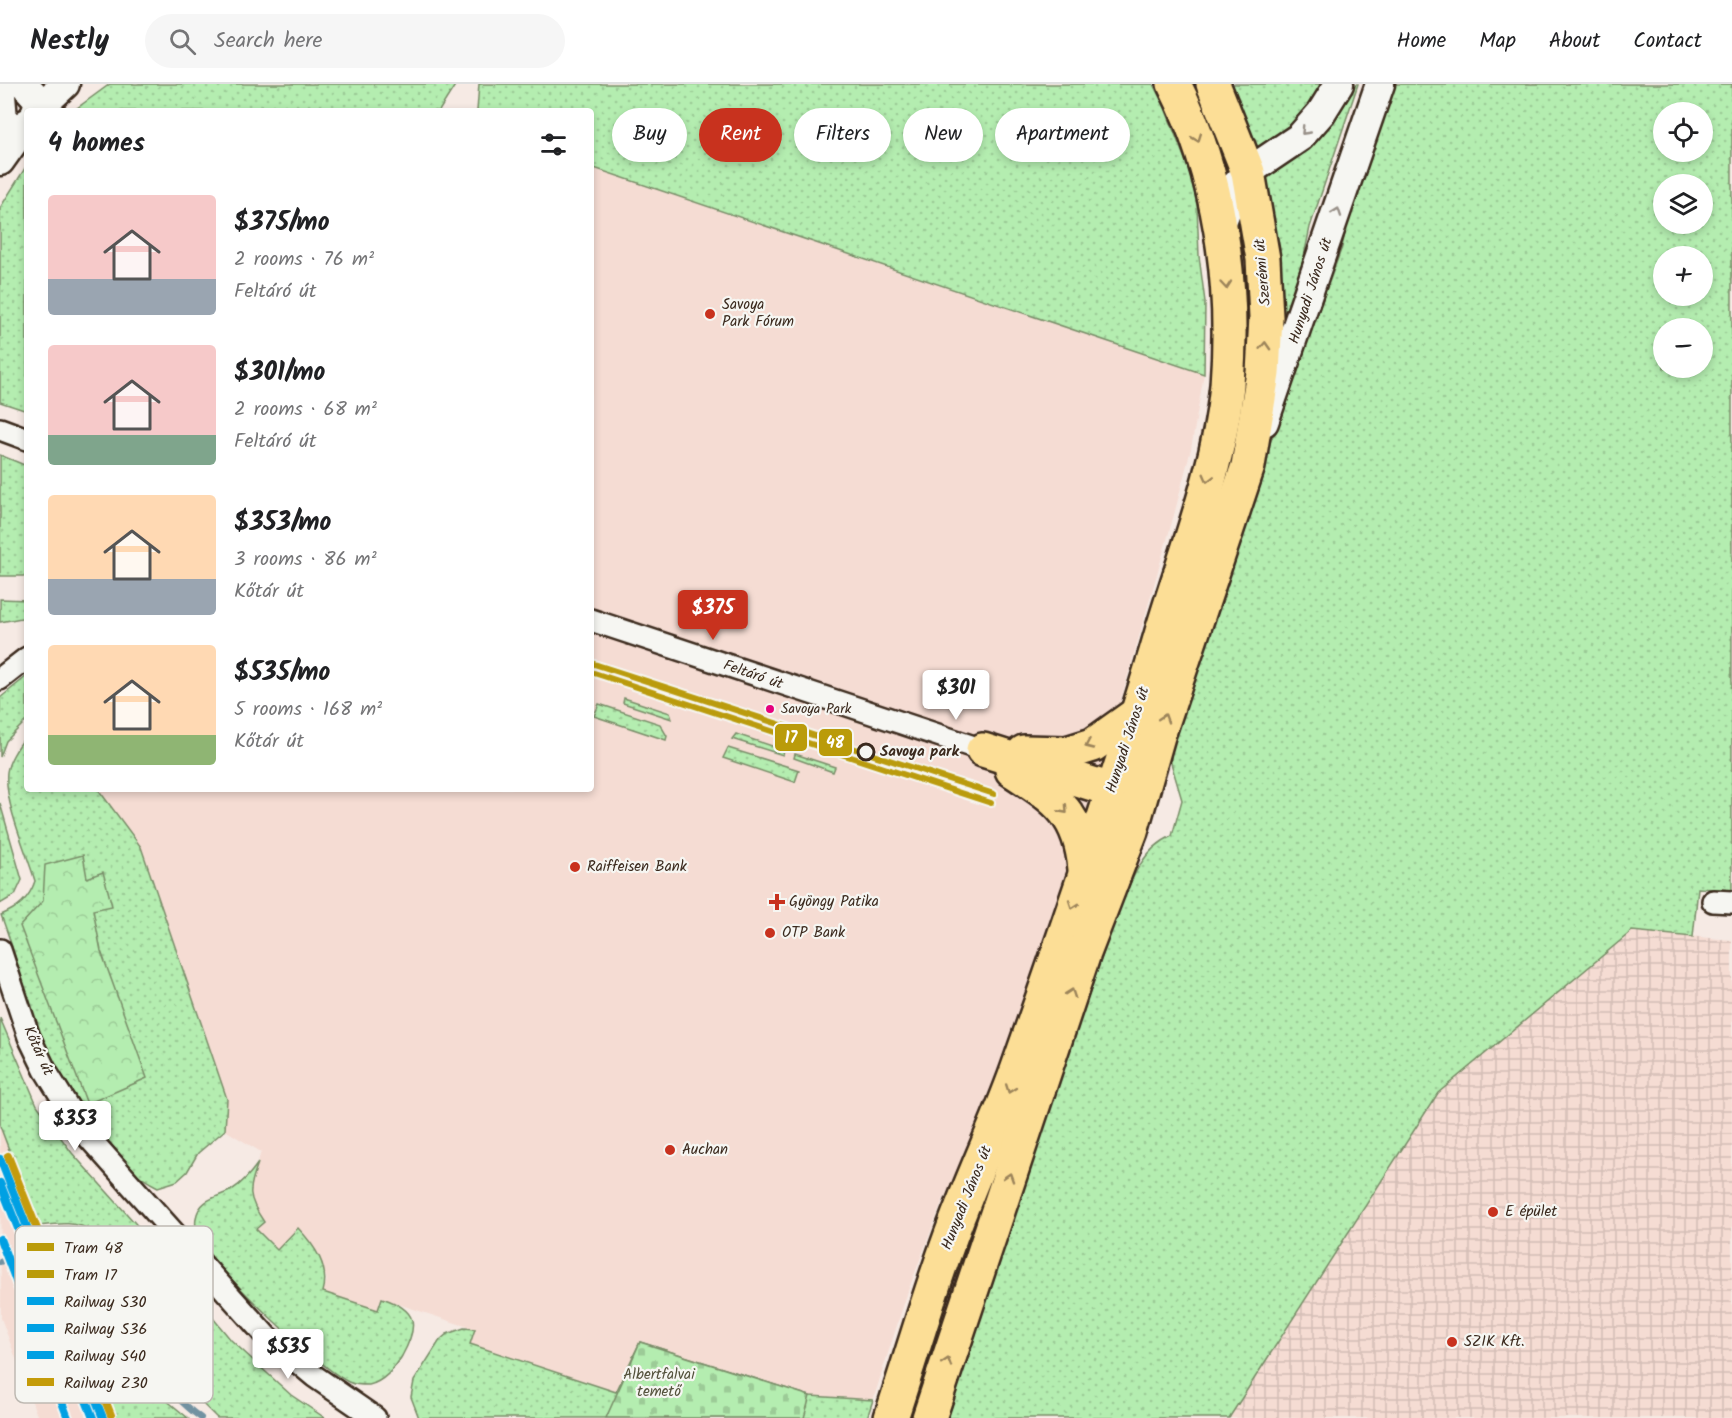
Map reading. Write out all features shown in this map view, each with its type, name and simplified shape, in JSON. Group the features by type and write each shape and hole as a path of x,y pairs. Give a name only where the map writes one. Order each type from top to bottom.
{"main road":[{"path":"0,84 3,119 0,134"},
{"path":"32,105 65,84"},
{"path":"1174,84 1205,162 1220,227"},
{"name":"Szerémi út","path":"1213,84 1248,172 1263,259 1266,317 1263,373 1248,466"},
{"name":"Hunyadi János út","path":"891,1418 946,1252 1020,1062 1138,713 1218,436 1227,387 1229,333 1220,227 1236,185 1248,172 1300,137 1321,113 1340,84"},
{"name":"Hunyadi János út","path":"929,1418 1084,953 1125,847 1248,466 1291,350 1380,84"},
{"path":"0,161 24,119"},
{"path":"983,750 1067,753 1093,745 1138,713"},
{"path":"983,750 1112,790 1128,788 1148,774"},
{"path":"983,750 1042,790 1066,811 1083,844 1085,869"}],"street":[{"path":"0,429 24,441"},
{"name":"Feltáró út","path":"594,621 983,750"},
{"path":"0,679 24,660"},
{"name":"Kőtár út","path":"0,950 29,1037 41,1062 82,1130 168,1226"},
{"name":"Kőtár út","path":"213,1277 266,1336 314,1376 375,1418"}],"shaded area":[{"name":"Savoya Park","path":"594,168 1204,374 1191,449 1174,515 1070,877 995,1100 942,1202 908,1291 873,1400 810,1396 778,1386 617,1392 470,1344 474,1329 383,1299 378,1310 323,1292 327,1280 318,1254 298,1229 278,1250 256,1228 263,1221 250,1203 251,1184 261,1152 225,1130 227,1099 141,847 100,792 594,792"},
{"path":"1632,931 1732,940 1732,1418 1229,1418 1438,1093"},
{"path":"0,1126 38,1226 15,1226 15,1356 1,1318"},
{"path":"32,1403 107,1403 113,1418 38,1418"}],"green space":[{"path":"110,84 456,84 441,108 77,108"},
{"path":"479,84 1153,84 1165,108 1189,170 1197,205 1199,256 1205,302 1204,374 594,168 594,108 477,108"},
{"path":"1187,84 1201,84 1231,166 1224,174"},
{"path":"1227,84 1325,84 1294,122 1256,152"},
{"path":"1353,84 1358,84 1310,227 1297,291 1283,339 1263,178 1321,135"},
{"path":"1393,84 1732,84 1732,890 1698,888 1693,937 1632,931 1438,1093 1229,1418 948,1418 989,1285 1115,919 1130,883 1143,861 1161,842 1172,836 1182,800 1171,763 1171,751 1258,476 1342,247 1352,200"},
{"path":"24,170 24,410 0,402 0,208"},
{"path":"0,455 24,465 24,576 0,576"},
{"path":"0,599 24,600 24,618 0,622"},
{"path":"24,678 24,723 6,741 0,757 0,698"},
{"path":"624,698 670,713 672,719 623,703"},
{"path":"599,704 660,724 667,736 666,740 594,716"},
{"path":"736,734 784,750 783,755 732,739"},
{"path":"24,739 24,792 100,792 141,847 227,1099 225,1130 198,1153 187,1172 177,1181 158,1187 142,1178 125,1162 88,1117 70,1090 40,1033 1,915 22,902 30,893 35,881 16,826 7,784 10,762"},
{"path":"728,748 799,770 795,782 723,758"},
{"path":"795,754 835,767 833,772 794,758"},
{"path":"0,803 22,880 15,895 0,904"},
{"path":"83,855 87,878 103,872 112,906 93,910 101,951 147,1078 87,1104 20,926 43,901 45,865"},
{"path":"0,1018 37,1105 72,1153 137,1226 58,1224 38,1226 0,1126"},
{"path":"258,1163 252,1180 251,1193 254,1206 264,1222 256,1229 277,1250 298,1228 310,1242 323,1266 325,1283 323,1292 378,1310 382,1298 409,1313 413,1327 411,1336 396,1365 379,1381 369,1385 353,1384 337,1375 270,1318 213,1259 213,1226 196,1226 198,1211 206,1202 228,1192 247,1177"},
{"path":"213,1318 231,1340 291,1395 325,1418 217,1418 202,1403 213,1403"},
{"path":"464,1328 475,1329 470,1344 616,1392 640,1342 810,1396 873,1400 867,1418 419,1418 411,1397 414,1381 440,1340 447,1334"},
{"name":"Albertfalvai temető","path":"640,1342 810,1396 804,1418 606,1418"},
{"path":"107,1403 170,1403 188,1418 113,1418"}],"waterway":[{"path":"0,1262 15,1255"},
{"path":"183,1403 201,1418"}],"tram line":[{"name":"48","path":"594,664 994,794"},
{"name":"17","path":"594,673 991,803"}],"rail line":[{"name":"Z30","path":"8,1156 36,1226"},
{"name":"S30","path":"0,1159 27,1226"},
{"name":"S36","path":"0,1183 17,1226"},
{"name":"S40","path":"0,1239 15,1278"},
{"name":"S40","path":"62,1403 68,1418"},
{"name":"S36","path":"87,1403 93,1418"},
{"name":"S30","path":"97,1403 103,1418"},
{"name":"Z30","path":"106,1403 111,1415"}],"place":[{"name":"Savoya Park Fórum","path":"710,314"},
{"name":"Savoya Park","path":"770,709"},
{"name":"Savoya park","path":"866,752"},
{"name":"Raiffeisen Bank","path":"575,867"},
{"name":"Gyöngy Patika","path":"777,902"},
{"name":"OTP Bank","path":"770,933"},
{"name":"Auchan","path":"670,1150"},
{"name":"E épület","path":"1493,1212"},
{"name":"SZIK Kft.","path":"1452,1342"}]}
